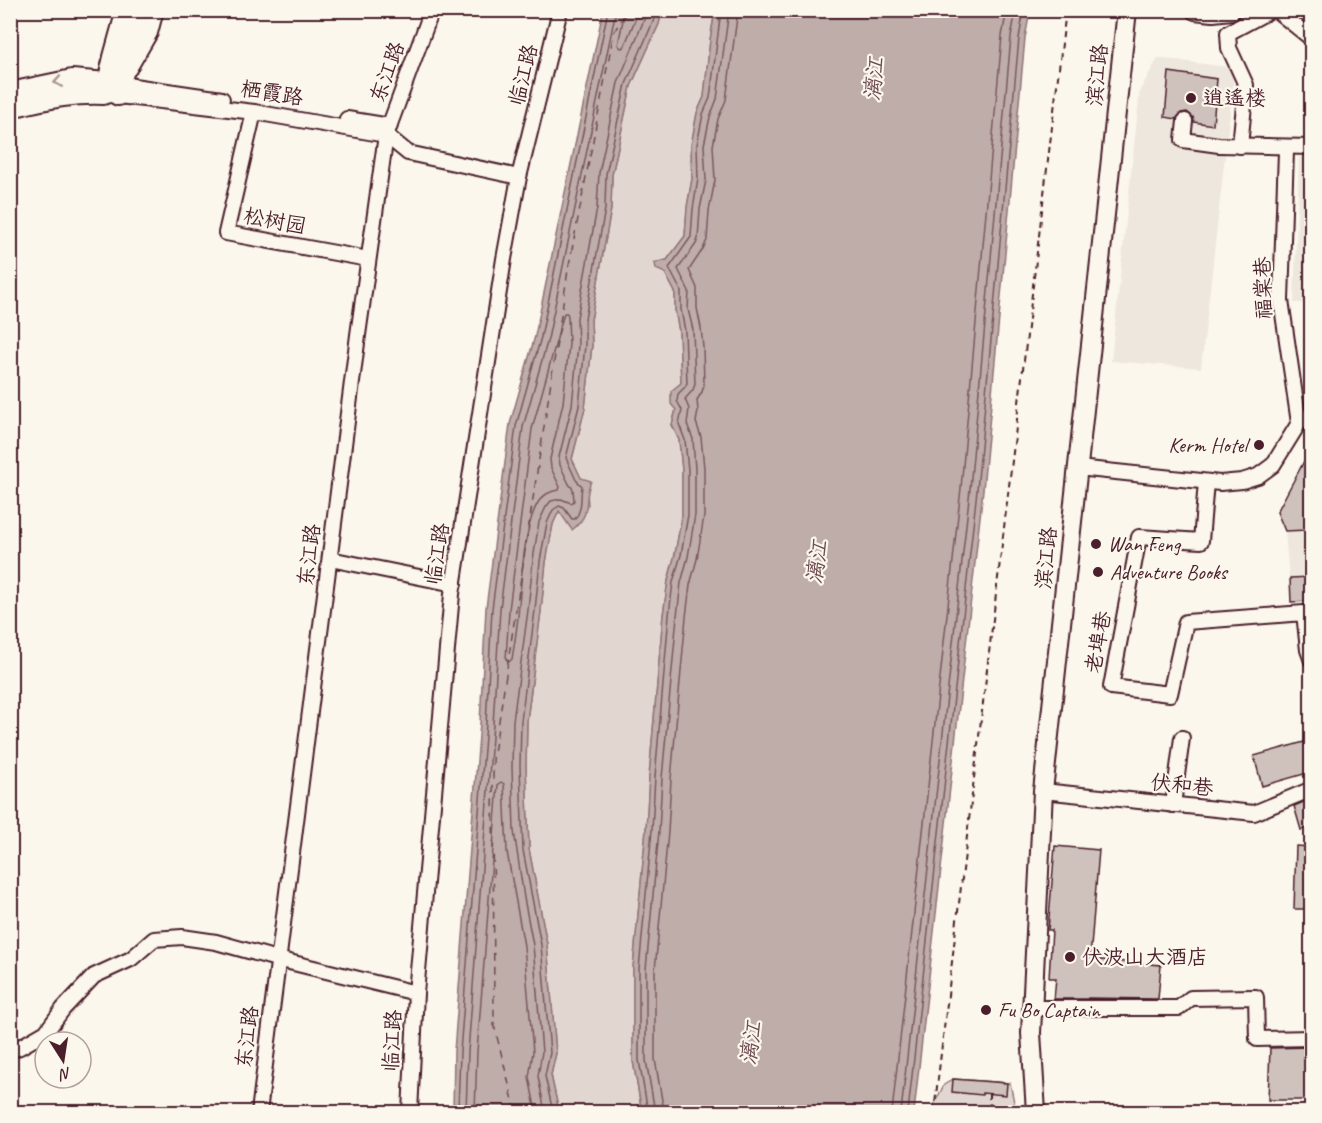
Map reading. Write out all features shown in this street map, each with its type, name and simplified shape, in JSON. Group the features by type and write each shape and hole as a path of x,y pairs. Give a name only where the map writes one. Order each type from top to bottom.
{"main road":[{"path":"113,89 126,10"},
{"path":"113,89 140,10"},
{"name":"滨江路","path":"1036,1113 1032,1008 1043,791 1127,10"},
{"path":"1195,10 1213,12 1231,10"},
{"name":"栖霞路","path":"10,92 72,79 113,89"},
{"name":"栖霞路","path":"10,108 58,97 113,89"}],"street":[{"path":"113,89 150,33 156,10"},
{"name":"东江路","path":"259,1113 368,259 388,131 432,10"},
{"name":"临江路","path":"410,1113 416,993 454,584 504,259 519,177 560,10"},
{"path":"1240,146 1246,85 1229,48 1228,33 1271,10"},
{"path":"1276,10 1311,39"},
{"name":"栖霞路","path":"113,89 388,131"},
{"name":"栖霞路","path":"113,89 388,131 408,153 519,177"},
{"name":"松树园","path":"254,112 226,233 368,259"},
{"path":"1185,121 1183,140 1219,146 1311,147"},
{"name":"福棠巷","path":"1286,151 1281,300 1299,423"},
{"path":"1078,468 1206,482 1242,481 1258,476 1273,465 1299,423 1311,415"},
{"name":"老埠巷","path":"1206,482 1202,541 1139,537 1111,687 1170,694 1186,622 1304,613 1311,661"},
{"path":"330,559 454,584"},
{"path":"1173,805 1182,738"},
{"name":"伏和巷","path":"1043,791 1254,813 1311,789"},
{"path":"10,1051 46,1032 63,1009 94,976 131,959 154,939 182,937 216,942 416,993"},
{"path":"1032,1008 1179,1008 1191,998 1256,997 1257,1039 1311,1038"}],"path":[{"path":"934,1113 944,1046 1066,10"},
{"path":"989,1093 993,1113"}],"shaded area":[{"path":"662,11 715,11 704,97 697,113 691,145 692,179 685,236 667,260 655,263 665,273 675,292 681,383 672,391 676,409 672,425 679,440 682,515 663,615 633,968 633,1061 642,1112 559,1112 551,1075 556,1053 547,944 529,849 527,721 546,562 553,524 559,511 588,505 587,491 572,459 585,408 592,345 591,320 611,209 612,175 631,86 659,24"},
{"path":"1158,58 1235,68 1201,368 1111,361 1140,90"},
{"path":"1299,157 1311,157 1311,303 1294,303"},
{"path":"1311,522 1311,601 1291,602 1285,531 1307,530"},
{"path":"953,1079 1010,1083 1016,1112 930,1112 944,1085"}],"water":[{"path":"603,11 662,11 659,24 631,86 612,175 611,209 591,320 592,345 585,408 572,459 581,478 591,481 585,512 579,524 572,530 559,511 553,524 546,562 527,721 529,849 547,944 556,1053 551,1075 559,1112 453,1112 454,1051 480,723 486,608 510,424 535,336"},
{"name":"漓江","path":"715,11 1030,11 1025,38 983,490 914,1112 642,1112 633,1061 633,968 663,615 682,515 682,470 679,440 672,425 676,410 671,404 671,391 681,383 675,292 665,273 656,269 655,263 667,260 685,236 692,179 691,145 697,113 704,97"}],"building":[{"name":"逍遥楼","path":"1169,72 1217,79 1213,125 1194,122 1193,117 1187,112 1181,113 1176,119 1165,117"},
{"path":"1311,448 1311,522 1307,530 1285,531 1277,512"},
{"path":"1311,577 1311,601 1291,602 1290,578"},
{"path":"1311,740 1311,772 1262,786 1254,756"},
{"path":"1311,799 1311,827 1301,830 1294,806"},
{"name":"伏波山大酒店","path":"1055,846 1099,850 1090,959 1161,965 1158,999 1054,999 1056,978 1049,978 1052,930 1048,930"},
{"path":"1296,846 1311,847 1311,909 1294,909"},
{"path":"1311,1047 1311,1100 1268,1100 1270,1048"},
{"path":"953,1079 1007,1083 1006,1095 952,1092"}],"ferry route":[{"path":"516,1112 494,1025 493,760 568,270 614,32 627,10"}],"place":[{"name":"逍遥楼","path":"1191,98"},
{"name":"Kerm Hotel","path":"1259,445"},
{"name":"Wan Feng","path":"1096,544"},
{"name":"Adventure Books","path":"1098,572"},
{"name":"伏波山大酒店","path":"1070,957"},
{"name":"Fu Bo Captain","path":"986,1010"}]}
